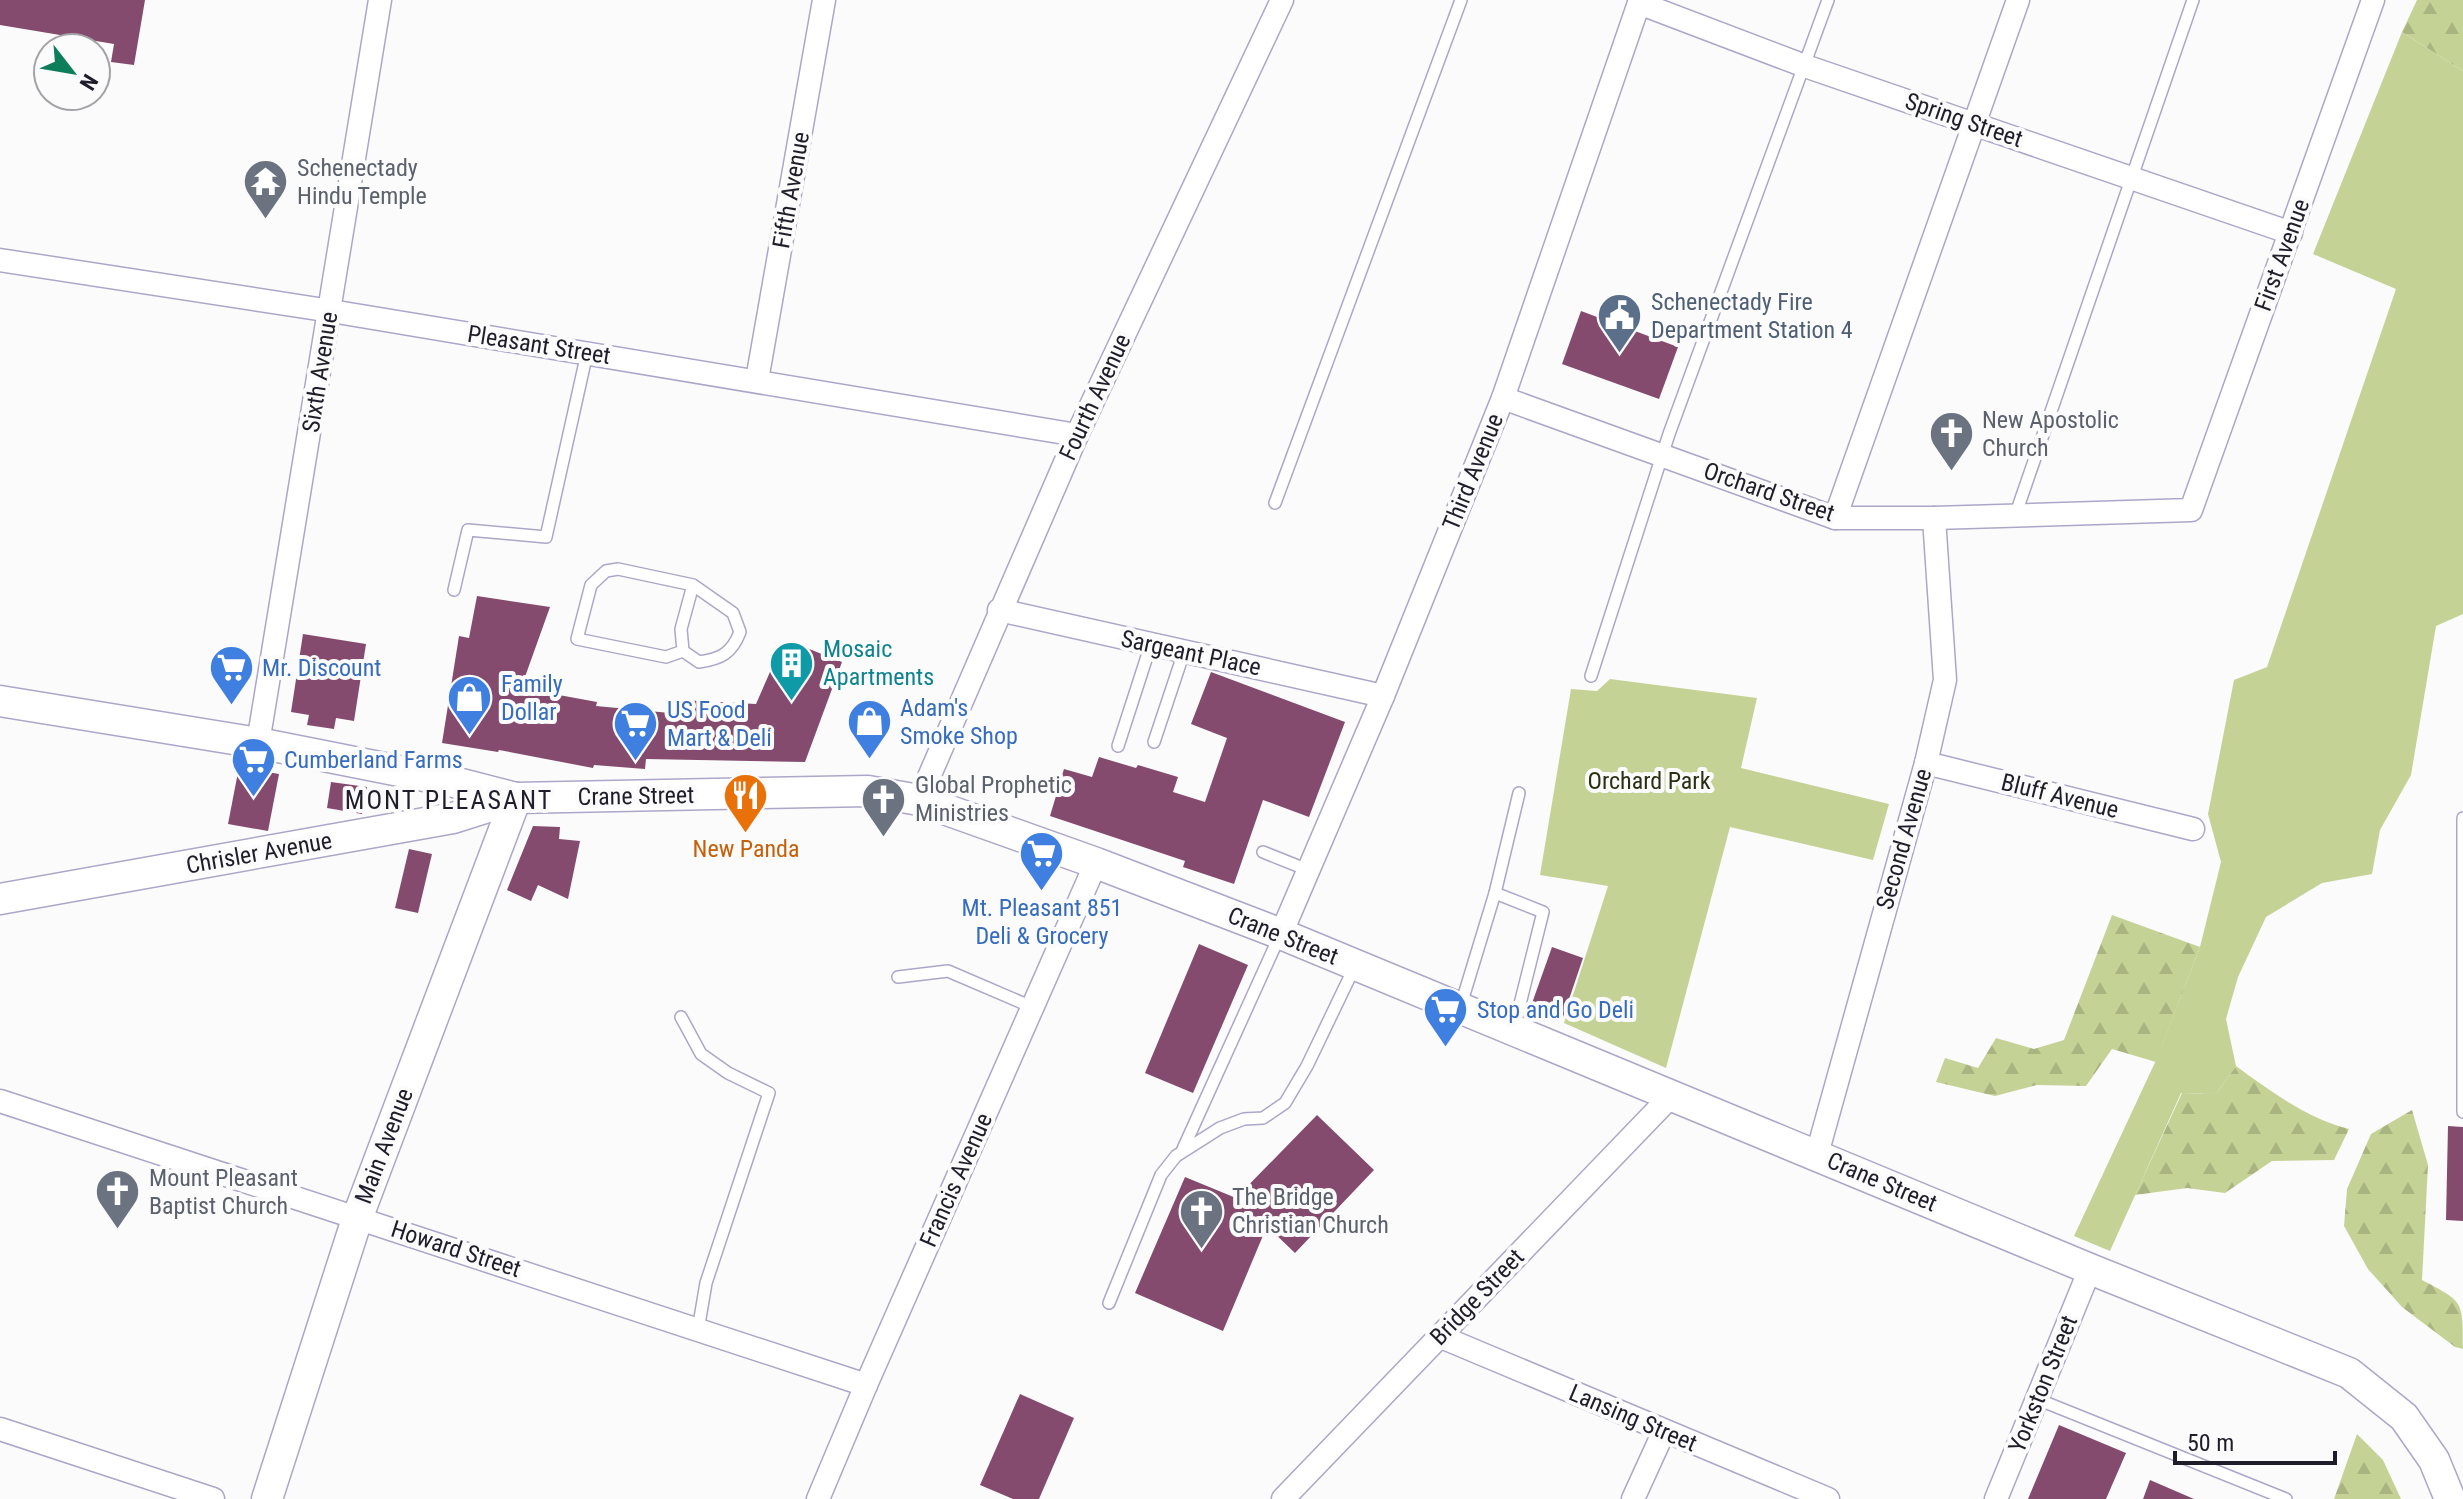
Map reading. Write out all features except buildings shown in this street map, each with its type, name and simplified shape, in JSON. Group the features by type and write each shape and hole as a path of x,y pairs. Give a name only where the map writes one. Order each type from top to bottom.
{"street":[{"name":"Sixth Avenue","path":"258,743 380,0"},
{"name":"Fifth Avenue","path":"757,380 824,0"},
{"name":"Fourth Avenue","path":"919,800 1077,435 1282,0"},
{"path":"1835,518 2018,0"},
{"name":"First Avenue","path":"2191,510 2373,0"},
{"name":"Spring Street","path":"1639,2 1805,66 2291,233"},
{"name":"Third Avenue","path":"1281,934 1383,696 1503,398 1639,2"},
{"name":"Pleasant Street","path":"0,260 757,380 1077,435"},
{"name":"Orchard Street","path":"1503,398 1835,518 2191,510"},
{"name":"Second Avenue","path":"1817,1154 1926,763 1945,680 1934,518"},
{"name":"Sargeant Place","path":"999,610 1383,696"},
{"name":"Crane Street","path":"0,701 258,743 450,781 516,798 868,791 919,800 1281,934 2349,1373 2404,1417 2434,1460 2450,1499"},
{"name":"Bluff Avenue","path":"1926,763 2193,829"},
{"name":"Chrisler Avenue","path":"0,899 453,818 516,798"},
{"name":"Main Avenue","path":"267,1499 358,1216 516,798"},
{"name":"Francis Avenue","path":"818,1499 1096,863"},
{"name":"Bridge Street","path":"1283,1499 1671,1096"},
{"name":"Howard Street","path":"0,1101 866,1385"},
{"name":"Yorkston Street","path":"1996,1499 2090,1269"},
{"name":"Lansing Street","path":"1439,1336 1828,1499"},
{"path":"0,1429 213,1499"},
{"path":"1633,1499 1664,1431"}],"lane":[{"path":"1275,503 1461,0"},
{"path":"1591,676 1664,455 1828,0"},
{"path":"2015,516 2193,0"},
{"path":"454,590 468,530 546,537 587,353"},
{"path":"618,569 693,585 733,613 740,632 733,649 717,660 699,662 683,651 666,657 577,639 591,585 606,571 618,569"},
{"path":"683,651 681,629 693,585"},
{"path":"1118,746 1151,644"},
{"path":"1154,742 1184,652"},
{"path":"1460,1009 1495,893 1519,793"},
{"path":"2463,818 2463,1112"},
{"path":"1263,852 1308,870"},
{"path":"1495,893 1543,912 1513,1031"},
{"path":"1109,1303 1161,1175 1182,1151 1281,934"},
{"path":"1182,1151 1220,1128 1244,1119 1263,1118 1285,1103 1307,1066 1355,965"},
{"path":"898,977 948,971 1032,1007"},
{"path":"681,1017 701,1054 728,1073 769,1093 706,1283 698,1330"},
{"path":"2037,1399 2286,1499"}],"green space":[{"path":"2417,0 2463,0 2463,71 2402,32"},
{"path":"2402,32 2463,71 2463,614 2436,626 2411,775 2380,830 2372,874 2322,883 2266,917 2238,977 2226,1019 2236,1066 2216,1094 2181,1093 2110,1251 2074,1236 2158,1056 2200,947 2221,862 2208,814 2234,680 2267,667 2396,289 2313,254"},
{"name":"Orchard Park","path":"1610,679 1757,698 1741,768 1889,804 1873,860 1730,827 1666,1068 1564,1023 1608,886 1540,875 1571,689 1597,691"},
{"path":"2112,915 2200,947 2156,1062 2112,1049 2086,1086 2037,1085 1995,1096 1936,1082 1945,1058 1978,1068 1996,1038 2034,1049 2064,1040"},
{"path":"2236,1066 2304,1111 2349,1129 2334,1160 2272,1161 2225,1193 2187,1188 2135,1195 2182,1093 2216,1094"},
{"path":"2412,1110 2428,1165 2422,1280 2446,1293 2458,1304 2463,1349 2455,1347 2402,1307 2368,1269 2344,1226 2347,1189 2371,1134"},
{"path":"2357,1434 2383,1460 2401,1499 2334,1499"}],"place":[{"name":"Schenectady Hindu Temple","path":"266,221"},
{"name":"Schenectady Fire Department Station 4","path":"1620,355"},
{"name":"New Apostolic Church","path":"1951,473"},
{"name":"Mosaic Apartments","path":"792,702"},
{"name":"Mr. Discount","path":"231,707"},
{"name":"Family Dollar","path":"470,737"},
{"name":"Adam's Smoke Shop","path":"869,761"},
{"name":"US Food Mart & Deli","path":"636,763"},
{"name":"Cumberland Farms","path":"253,799"},
{"name":"New Panda","path":"746,834"},
{"name":"Global Prophetic Ministries","path":"884,838"},
{"name":"Mt. Pleasant 851 Deli & Grocery","path":"1042,893"},
{"name":"Stop and Go Deli","path":"1446,1049"},
{"name":"Mount Pleasant Baptist Church","path":"118,1231"},
{"name":"The Bridge Christian Church","path":"1201,1250"}],"district":[{"name":"MONT PLEASANT","path":"449,800"}]}
